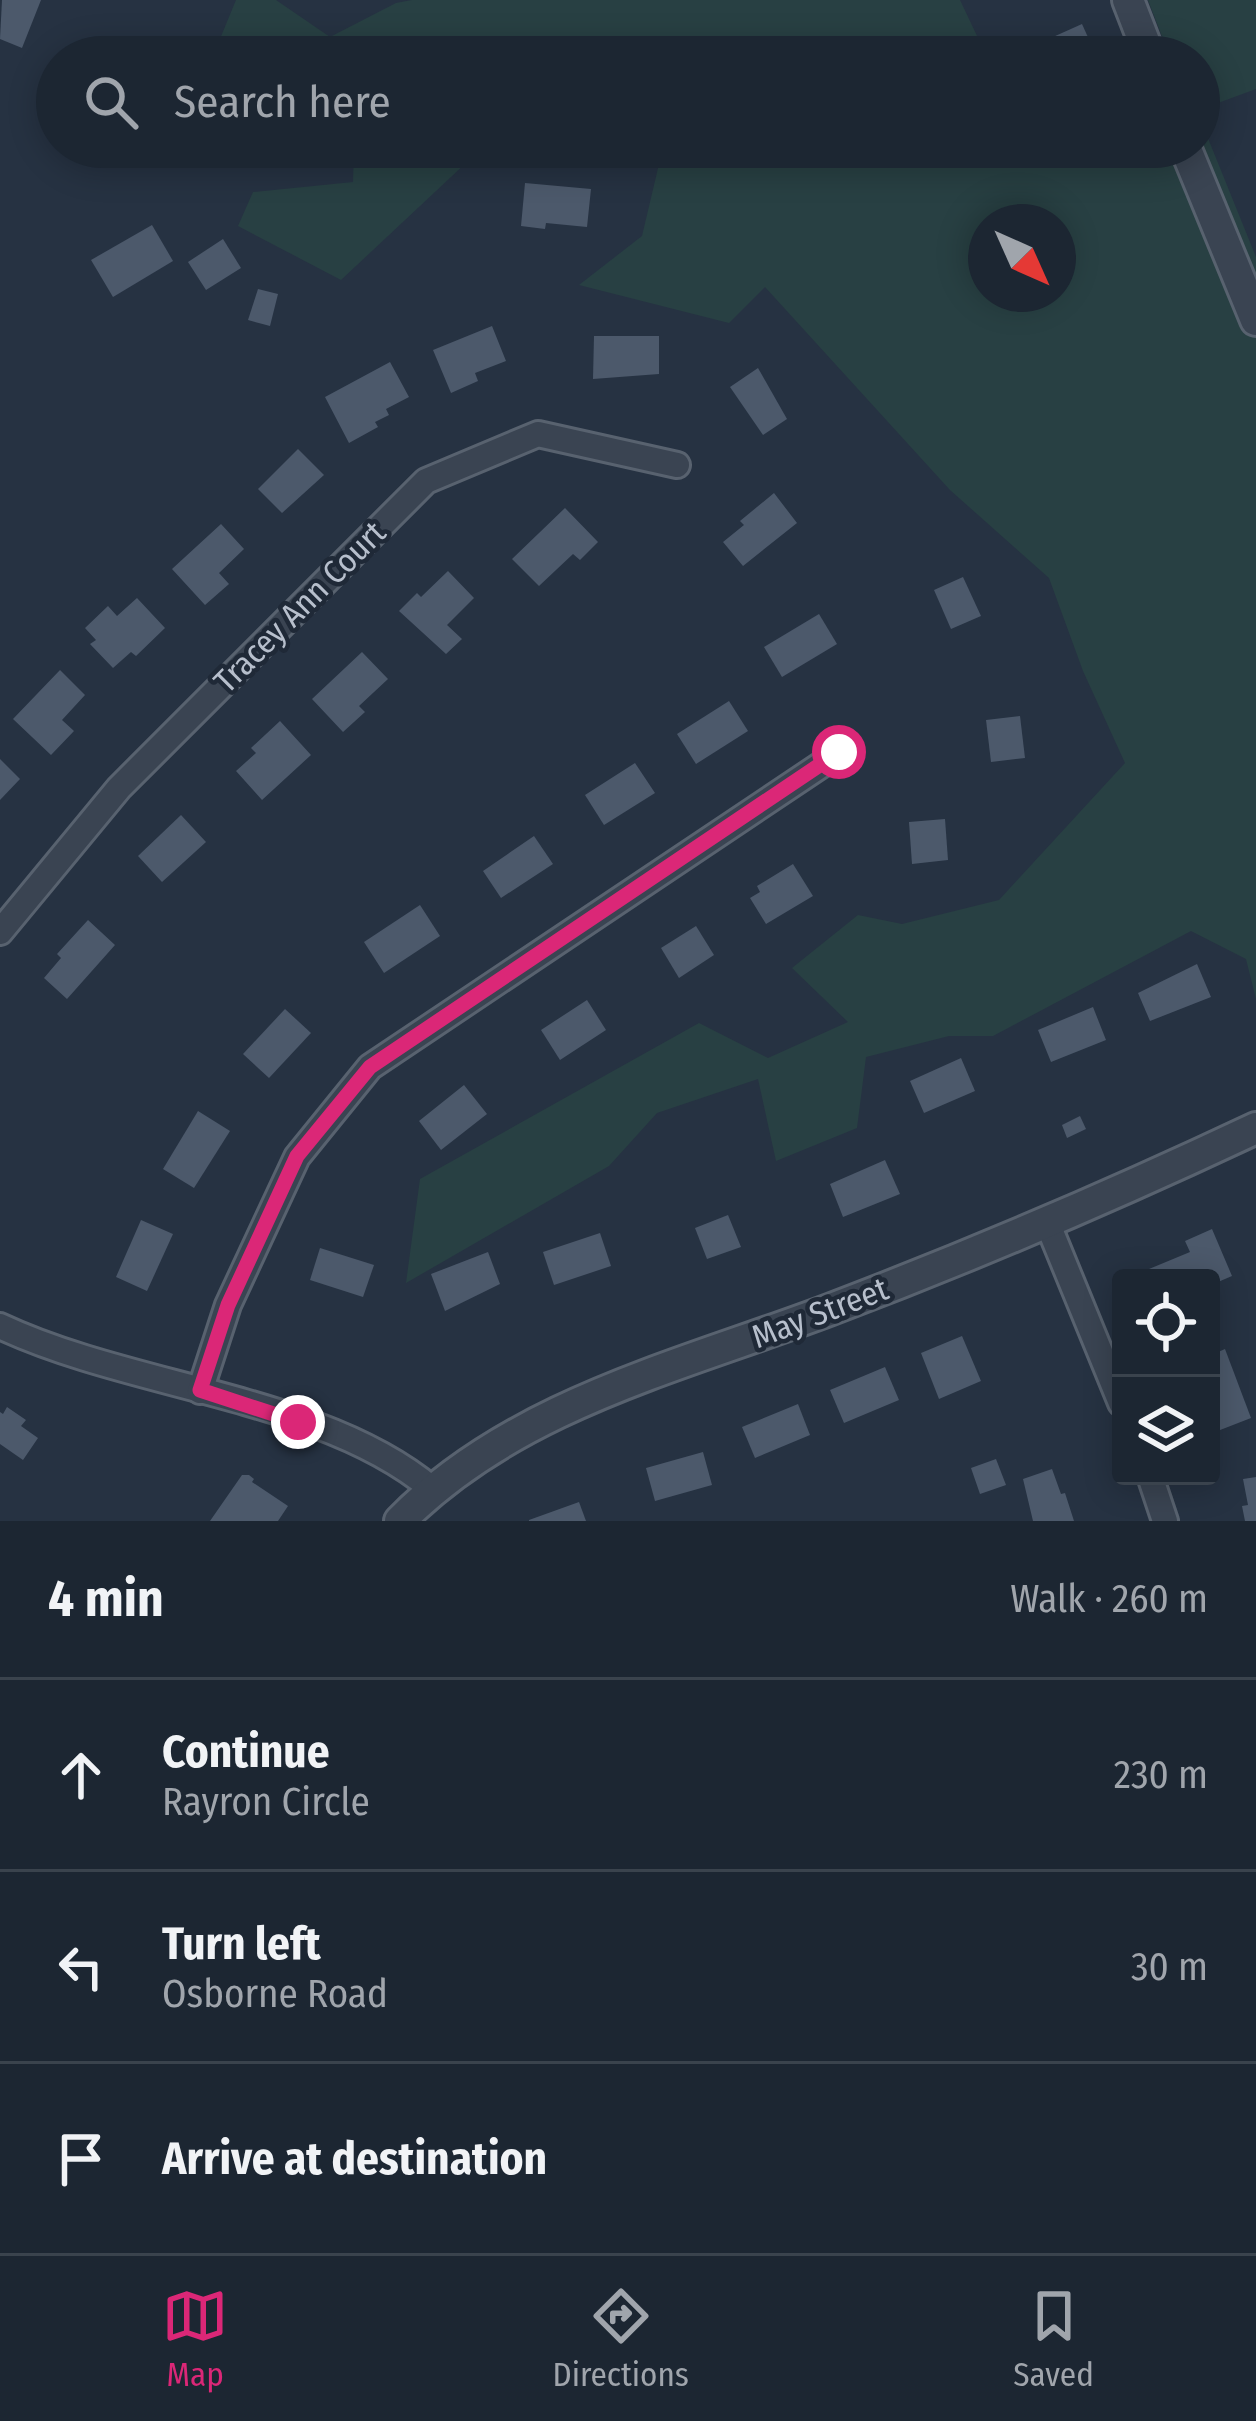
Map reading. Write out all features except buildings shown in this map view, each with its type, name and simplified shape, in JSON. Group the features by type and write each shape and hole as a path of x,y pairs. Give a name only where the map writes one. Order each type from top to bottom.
{"street":[{"path":"1128,0 1142,36"},
{"path":"1194,168 1256,319"},
{"name":"Tracey Ann Court","path":"0,932 119,788 426,481 538,434 677,465"},
{"path":"200,1390 228,1305 297,1156 370,1067 839,752"},
{"name":"May Street","path":"400,1521 432,1489 498,1444 602,1394 827,1311 1047,1222 1256,1127"},
{"path":"1047,1222 1112,1381"},
{"path":"0,1326 35,1343 200,1390 368,1447 407,1468 432,1489"},
{"path":"1153,1485 1165,1521"}],"green space":[{"path":"236,0 276,0 329,36 221,36"},
{"path":"412,0 960,0 977,36 332,36 396,3"},
{"path":"1148,0 1256,0 1256,89 1220,102 1220,36 1162,36"},
{"path":"353,168 461,168 341,280 238,226 253,192 353,182"},
{"path":"658,168 1220,168 1256,257 1256,999 1246,959 1191,931 993,1036 949,1036 866,1057 857,1128 776,1161 758,1079 657,1113 609,1166 406,1283 420,1179 699,1023 768,1058 848,1022 792,968 858,915 902,924 999,900 1125,763 1083,671 1049,578 950,490 765,287 729,323 579,285 642,236"}],"route":[{"path":"298,1422 200,1390 228,1305 297,1156 370,1067 839,752"}]}
